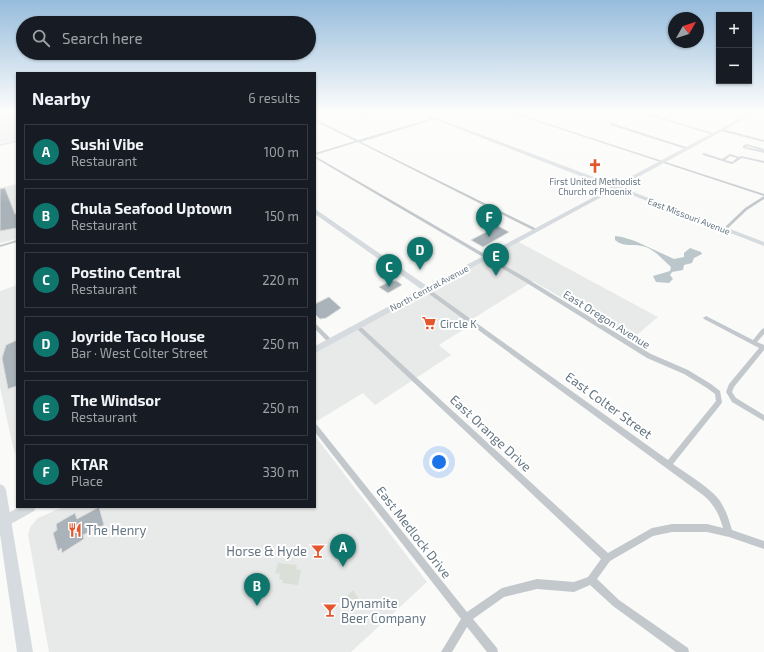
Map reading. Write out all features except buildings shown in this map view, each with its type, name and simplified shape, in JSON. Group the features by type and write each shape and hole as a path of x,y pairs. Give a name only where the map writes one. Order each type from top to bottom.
{"main road":[{"path":"0,145 15,142"},
{"name":"East Missouri Avenue","path":"496,142 764,244"},
{"name":"North Central Avenue","path":"316,350 698,142"},
{"path":"316,212 427,290"},
{"path":"0,490 2,522 25,652"},
{"path":"2,522 28,508"}],"street":[{"path":"316,154 353,142"},
{"path":"361,142 536,230"},
{"path":"602,142 764,196"},
{"path":"669,142 687,148"},
{"path":"747,145 764,151 744,147 747,145"},
{"path":"704,154 732,163 740,158"},
{"path":"722,160 730,155 764,162"},
{"name":"East Oregon Avenue","path":"316,158 487,257 649,356 686,372 718,393 719,402 669,464"},
{"path":"725,229 746,209 764,196"},
{"path":"0,246 16,241"},
{"name":"East Colter Street","path":"427,290 487,332 714,498 723,511 729,533"},
{"path":"706,318 763,348 731,386 729,394 734,400 764,418"},
{"path":"316,327 331,342"},
{"name":"East Orange Drive","path":"358,327 607,558"},
{"path":"753,343 764,330"},
{"name":"East Medlock Drive","path":"316,428 493,652"},
{"path":"446,652 467,618 502,593 537,584 574,587 591,580 607,558 643,536 664,529 689,527 729,533 764,545"},
{"path":"591,580 616,603 684,652"}],"shaded area":[{"path":"16,184 16,239 0,243 0,188"},
{"path":"615,236 635,241 674,259 684,257 684,253 690,248 701,252 702,254 694,258 692,263 684,265 683,270 672,272 670,275 673,279 669,283 656,282 653,276 670,271 671,267 650,249 642,246 622,244 615,240"},
{"path":"517,241 658,317 632,339 533,281 474,318 477,321 439,345 451,355 375,405 363,393 317,421 316,349"},
{"path":"16,285 16,454 0,387 0,291"},
{"path":"316,437 427,582 351,652 49,652 28,534 31,526 38,518 61,508 316,508"},
{"path":"278,563 297,565 296,569 301,570 298,585 282,583 283,580 279,579 280,574 275,573"},
{"path":"353,590 361,603 352,611 345,598"}],"place":[{"name":"First United Methodist Church of Phoenix","path":"595,166"},
{"name":"KTAR","path":"489,237"},
{"name":"Joyride Taco House","path":"420,270"},
{"name":"The Windsor","path":"496,276"},
{"name":"Postino Central","path":"389,287"},
{"name":"Circle K","path":"429,323"},
{"name":"The Henry","path":"75,530"},
{"name":"Horse & Hyde","path":"318,551"},
{"name":"Sushi Vibe","path":"343,567"},
{"name":"Chula Seafood Uptown","path":"257,606"},
{"name":"Dynamite Beer Company","path":"330,610"}]}
